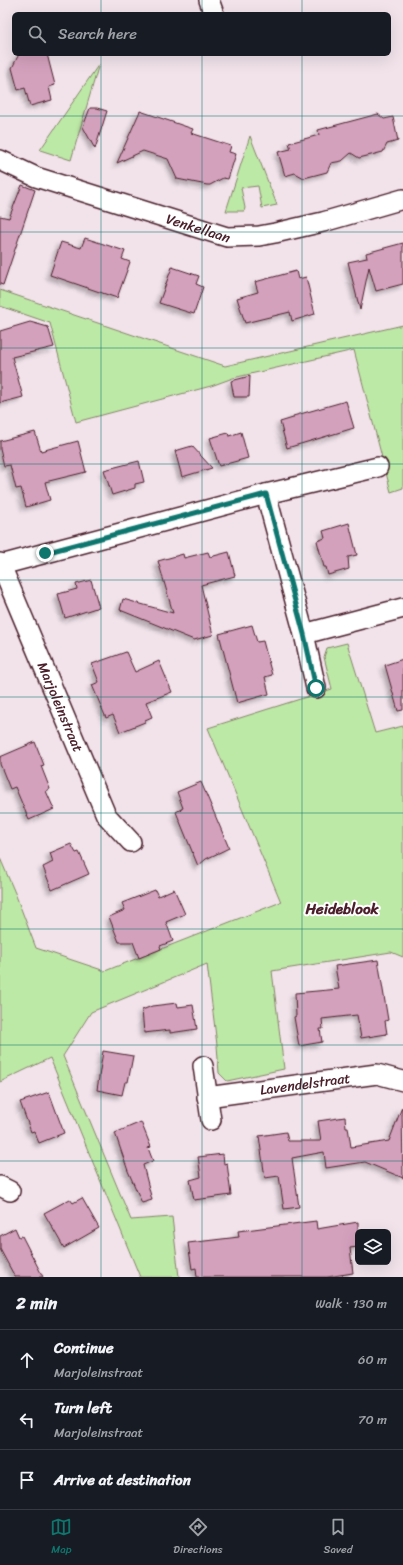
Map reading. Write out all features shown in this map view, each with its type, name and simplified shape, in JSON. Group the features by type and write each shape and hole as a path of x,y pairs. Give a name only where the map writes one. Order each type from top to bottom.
{"street":[{"path":"209,0 213,12"},
{"name":"Venkellaan","path":"0,160 36,177 226,237 259,236 275,233 322,222 403,199"},
{"name":"Marjoleinstraat","path":"131,842 106,815 0,564 266,494 378,467"},
{"path":"266,494 304,634 316,688"},
{"path":"304,634 403,608"},
{"path":"203,1066 211,1120"},
{"name":"Lavendelstraat","path":"207,1097 377,1074 403,1081"}],"green space":[{"path":"99,64 71,160 40,150"},
{"path":"250,136 277,205 262,208 258,186 241,188 245,208 244,211 226,211"},
{"path":"0,290 225,366 403,325 403,488 391,492 354,350 233,378 211,386 76,422 50,323 0,306"},
{"path":"347,643 375,733 403,726 403,957 391,952 272,971 284,1069 227,1081 219,1073 207,964 91,1012 63,1056 131,1220 172,1217 179,1277 140,1277 50,1058 0,1082 0,858 36,948 105,971 281,902 208,728 332,689 324,657 327,648"}],"building":[{"path":"18,56 48,56 55,85 49,87 52,100 30,106 25,88 18,90 12,68"},
{"path":"90,108 97,108 107,111 95,149 83,127"},
{"path":"140,111 193,129 191,133 231,146 229,152 236,154 228,179 223,178 210,185 207,185 177,179 168,159 143,151 117,163"},
{"path":"378,114 384,119 393,117 398,141 387,144 383,152 359,158 351,153 342,161 331,163 327,172 304,178 295,173 285,176 278,152 291,149 289,143 319,135 318,130"},
{"path":"22,185 35,190 3,285 0,284 0,216 9,218"},
{"path":"85,238 125,251 122,259 130,262 117,298 50,275 61,242 81,248"},
{"path":"403,243 403,284 376,291 369,267 360,310 348,262 367,258 366,253"},
{"path":"172,267 199,276 196,284 203,287 194,314 159,303"},
{"path":"296,271 298,279 306,277 315,314 292,321 290,312 245,323 237,298 258,292 255,282"},
{"path":"30,322 48,327 54,347 12,357 23,397 0,403 0,331"},
{"path":"250,376 249,397 234,397 231,381"},
{"path":"346,401 354,428 287,448 280,422 293,418 293,416"},
{"path":"35,432 41,451 78,441 86,472 45,482 50,500 26,507 21,488 16,489 10,465 4,466 0,449 0,441"},
{"path":"241,432 248,458 219,466 210,438 228,433 229,436"},
{"path":"192,446 212,468 182,477 175,451"},
{"path":"139,461 144,482 135,484 135,488 112,495 104,470"},
{"path":"349,523 357,555 348,557 349,569 328,575 326,567 324,567 317,541 325,538 323,531"},
{"path":"208,552 210,557 229,552 235,576 201,585 213,635 194,640 120,610 123,599 173,613 158,561 183,554 184,558"},
{"path":"91,580 99,607 65,618 58,594 77,589 76,584"},
{"path":"252,625 257,642 263,641 272,675 265,677 269,694 237,703 219,634"},
{"path":"126,652 135,672 159,661 172,692 146,702 152,717 145,720 145,722 120,732 113,715 106,718 92,685 99,682 92,664"},
{"path":"403,659 403,710 398,711 385,665"},
{"path":"35,742 44,765 41,766 50,789 46,791 54,809 29,820 15,787 10,789 0,764 0,757"},
{"path":"201,782 229,848 206,859 198,866 176,812 183,808 177,792"},
{"path":"71,844 76,853 79,852 89,874 52,890 43,867 53,862 50,853"},
{"path":"174,889 185,914 166,922 173,941 160,946 161,949 139,958 133,942 119,942 109,917 125,910 122,903 155,890 158,896"},
{"path":"378,960 388,1020 385,1021 387,1034 361,1038 357,1015 322,1019 323,1029 320,1029 322,1042 299,1046 294,1017 296,1016 295,993 339,989 335,966"},
{"path":"177,1003 178,1007 193,1005 197,1029 170,1033 170,1030 144,1033 142,1010 152,1006"},
{"path":"103,1051 133,1056 128,1082 125,1082 122,1095 97,1090"},
{"path":"49,1092 64,1133 39,1143 34,1131 31,1132 20,1102"},
{"path":"402,1107 403,1178 365,1162 326,1168 324,1152 292,1158 299,1207 284,1209 279,1176 265,1178 259,1136 286,1132 288,1141 321,1141 318,1121 345,1117 351,1147 389,1141"},
{"path":"141,1122 151,1147 148,1148 153,1161 143,1165 152,1200 142,1203 128,1171 115,1133"},
{"path":"223,1154 224,1164 227,1163 231,1195 194,1200 190,1180 201,1177 198,1157"},
{"path":"82,1198 99,1228 64,1248 44,1213 70,1199 73,1203"},
{"path":"316,1221 317,1229 358,1222 358,1229 355,1229 355,1247 350,1248 353,1273 327,1277 197,1277 196,1268 192,1269 188,1243 239,1237 238,1231"},
{"path":"15,1228 19,1237 22,1236 43,1277 15,1277 0,1249 0,1236"}],"district":[{"name":"Heideblook","path":"342,909"}],"route":[{"path":"45,553 266,494 304,634 316,688"}]}
